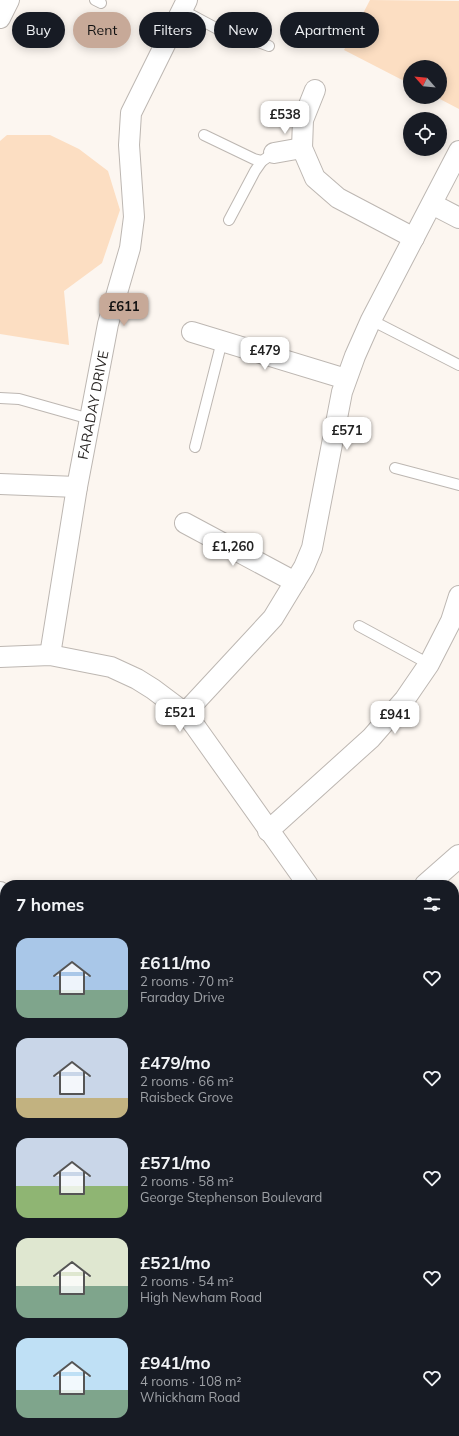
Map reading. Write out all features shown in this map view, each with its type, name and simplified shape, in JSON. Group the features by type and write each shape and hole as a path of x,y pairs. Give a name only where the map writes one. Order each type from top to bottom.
{"street":[{"path":"0,18 9,0"},
{"name":"FARADAY DRIVE","path":"50,655 77,487 108,324 130,248 134,217 129,145 131,113 184,5"},
{"path":"315,90 303,120 302,148 315,178 338,198 414,238"},
{"path":"268,157 302,148"},
{"path":"184,713 273,618 304,567 312,548 342,392 346,379 371,320 459,151"},
{"path":"432,204 459,218"},
{"path":"192,332 346,379"},
{"path":"0,484 77,487"},
{"path":"185,523 295,582"},
{"path":"268,831 371,738 405,699 429,664 451,621 459,596"},
{"path":"0,657 50,655 110,667 137,679 153,689 184,713 195,726 268,831 304,880"},
{"path":"432,880 459,856"}],"lane":[{"path":"184,5 214,24"},
{"path":"204,135 254,159 268,157"},
{"path":"229,220 255,171 268,157"},
{"path":"371,320 459,365"},
{"path":"195,447 222,341"},
{"path":"0,398 20,399 90,419"},
{"path":"395,468 459,485"},
{"path":"359,626 429,664"}],"shaded area":[{"path":"370,0 459,1 459,109 447,103 447,60 403,60 403,80 344,50 345,48 379,48 379,12 364,12"},
{"path":"7,135 50,135 79,149 108,171 120,210 102,263 64,291 69,345 0,334 0,141"}]}
